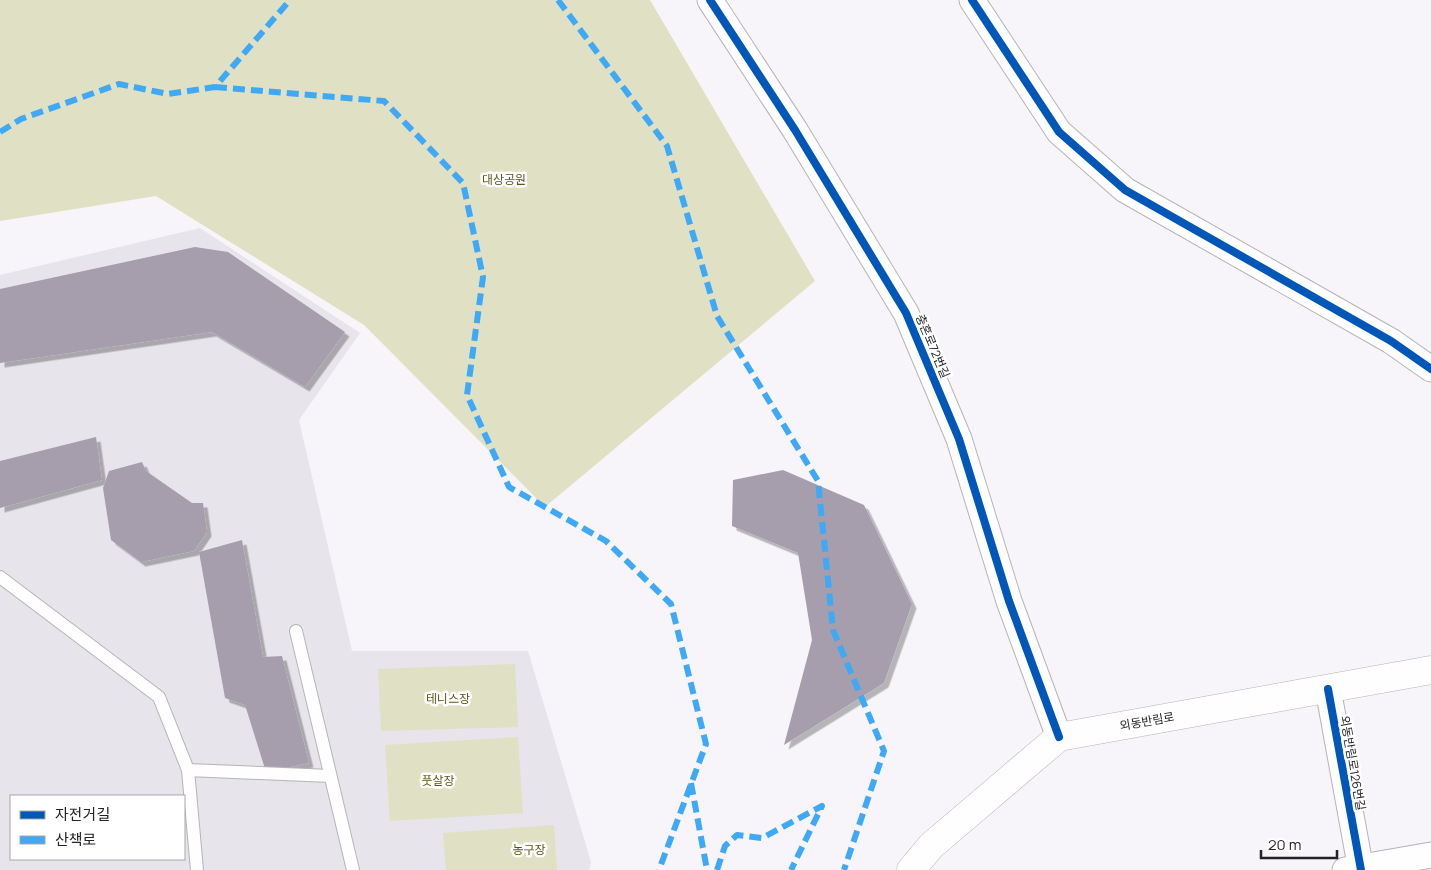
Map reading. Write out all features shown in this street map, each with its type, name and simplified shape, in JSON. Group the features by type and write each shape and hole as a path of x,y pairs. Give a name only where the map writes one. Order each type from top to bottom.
{"main road":[{"name":"외동반림로","path":"1059,737 1431,670"},
{"path":"911,870 931,846 1059,737"}],"street":[{"name":"충혼로72번길","path":"710,0 795,130 906,313 959,439 1009,601 1059,737"},
{"path":"972,0 1059,132 1125,190 1392,341 1431,369"},
{"name":"외동반림로126번길","path":"1328,688 1355,869"},
{"path":"1355,869 1431,855"}],"lane":[{"path":"0,576 159,697 188,770 196,870"},
{"path":"296,630 353,870"},
{"path":"188,770 330,776"}],"shaded area":[{"path":"200,228 360,333 299,420 352,651 528,651 591,862 589,870 0,870 0,275"}],"green space":[{"name":"대상공원","path":"0,0 650,0 815,281 545,507 364,325 156,196 0,221"},
{"name":"테니스장","path":"515,664 518,727 381,731 378,669"},
{"name":"풋살장","path":"518,737 523,813 390,821 385,745"},
{"name":"농구장","path":"554,825 557,870 446,870 443,833"}],"building":[{"path":"195,247 228,252 345,332 305,387 212,332 0,363 0,289"},
{"path":"96,437 102,480 0,508 0,461"},
{"path":"142,462 146,471 192,503 203,503 207,532 194,551 141,562 111,540 103,488 109,471"},
{"path":"783,470 864,505 912,604 884,683 784,745 812,640 798,553 732,526 733,480"},
{"path":"242,540 263,657 282,656 309,763 266,772 245,705 225,698 199,552"}],"marked path":[{"path":"0,132 21,119 119,84 168,94 215,87 290,0"},
{"path":"558,0 667,146 717,316 818,481 833,630 884,751 844,870"},
{"path":"215,87 384,101 463,183 483,277 467,395 509,487 606,541 671,604 706,744 659,870"},
{"path":"691,783 707,870"},
{"path":"717,870 725,846 737,835 762,838 822,806 791,870"}],"cycle path":[{"path":"710,0 795,130 906,313 959,439 1009,601 1059,737"},
{"path":"972,0 1059,132 1125,190 1391,341 1431,369"},
{"path":"1328,689 1361,870"}]}
